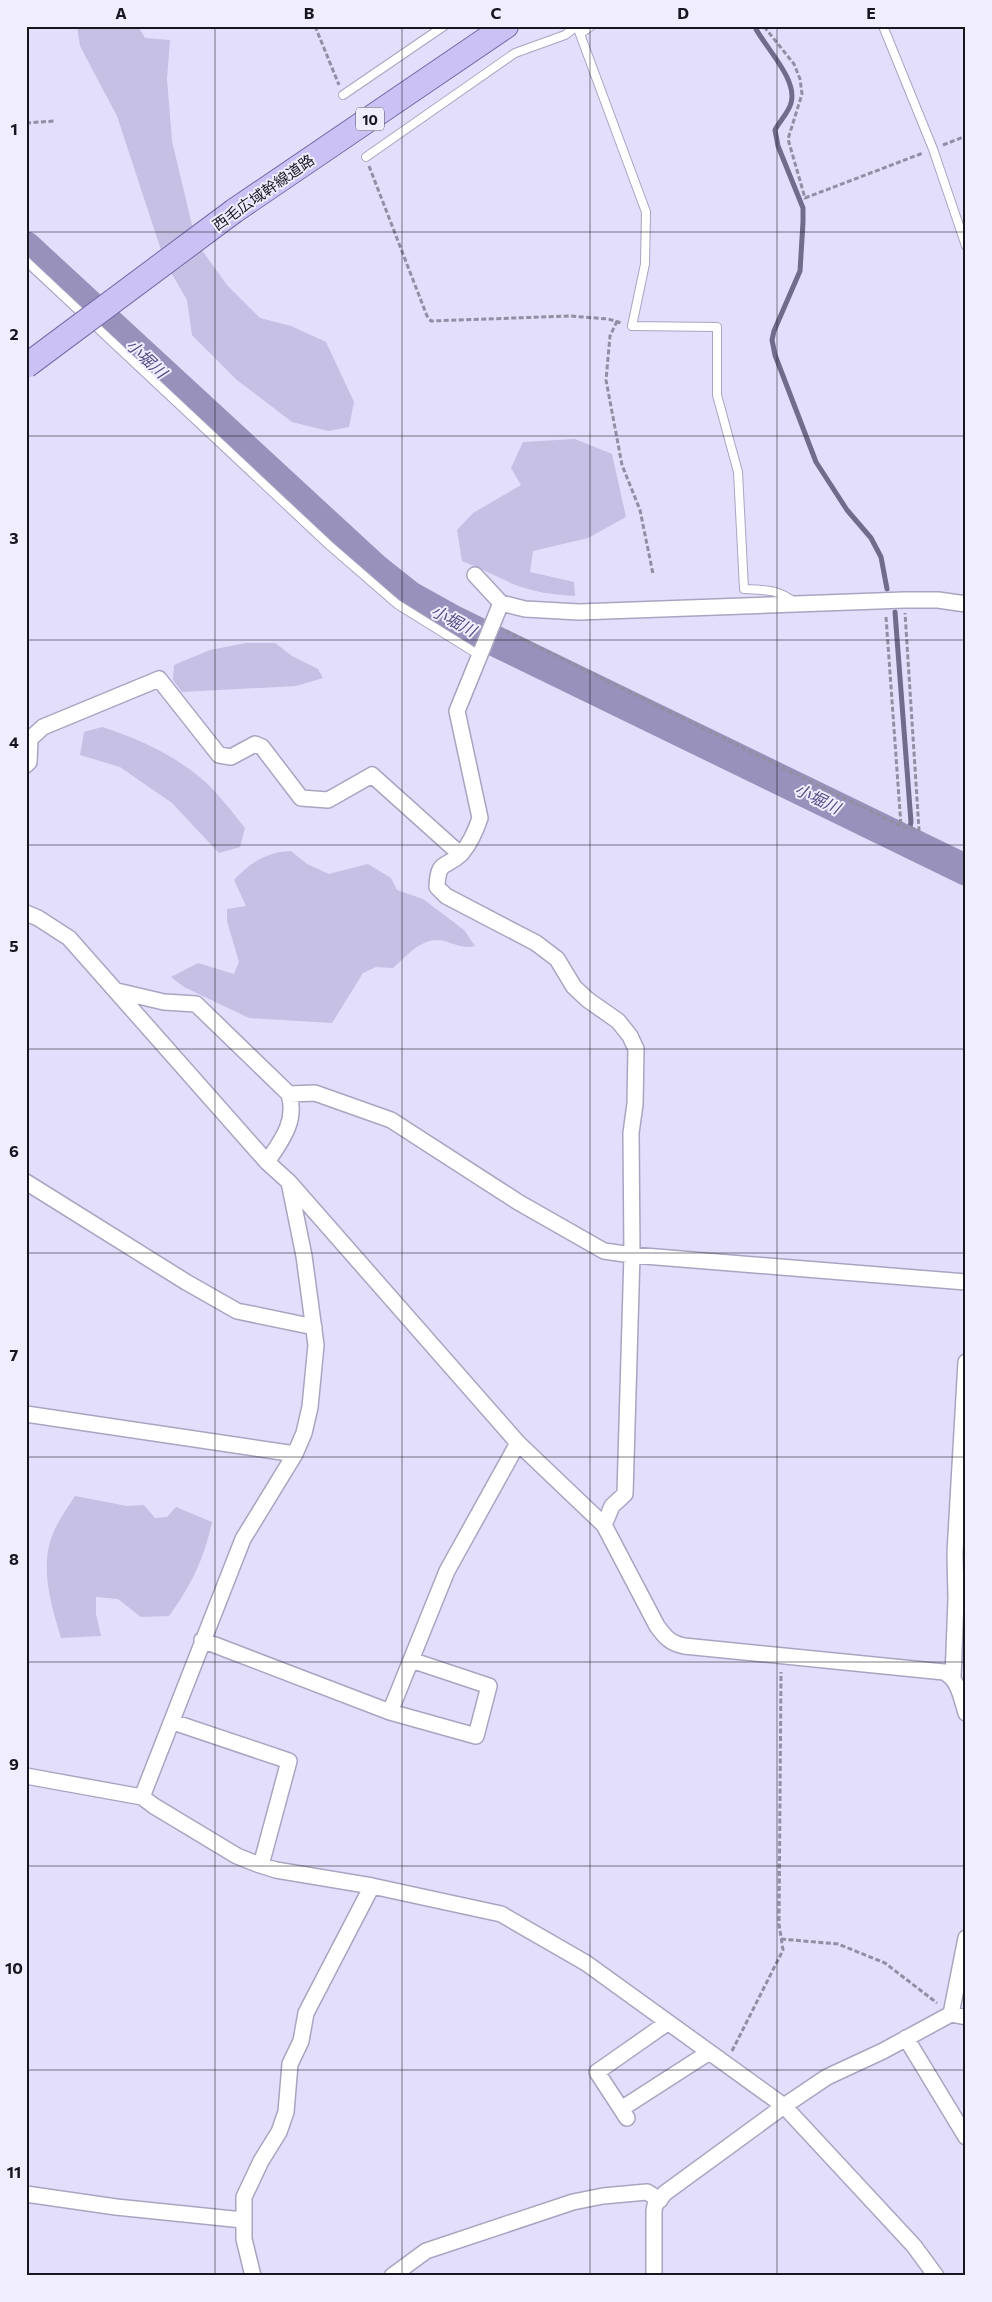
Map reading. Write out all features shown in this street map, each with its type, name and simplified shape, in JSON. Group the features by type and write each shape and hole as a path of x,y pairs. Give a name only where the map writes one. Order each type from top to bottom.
{"main road":[{"name":"西毛広域幹線道路","path":"26,366 234,211 506,26"}],"street":[{"path":"475,575 501,603 525,609 579,612 904,600 938,600 966,604"},
{"path":"501,603 457,710 480,818 476,830 460,854 440,867 437,887 446,896 536,943 557,959 574,988 618,1021 630,1036 636,1049 635,1104 631,1132 632,1255 625,1494 612,1506 604,1525"},
{"path":"26,765 29,762 30,739 43,727 159,679 219,755 231,757 255,744 262,746 301,798 328,800 372,775 460,854"},
{"path":"26,913 38,918 69,938 267,1162 288,1182 518,1443 604,1525 657,1626 665,1637 673,1643 937,1671 953,1677"},
{"path":"117,992 164,1002 196,1004 289,1094 292,1104 288,1130 267,1162"},
{"path":"289,1094 315,1093 392,1120 518,1202 604,1251 632,1255 966,1282"},
{"path":"26,1182 186,1282 237,1311 314,1327"},
{"path":"142,1797 173,1722 202,1640 243,1539 295,1454 304,1433 310,1407 316,1345 304,1256 288,1182"},
{"path":"966,1362 955,1553 961,1599 953,1677 966,1712"},
{"path":"26,1414 295,1454"},
{"path":"390,1712 447,1571 518,1443"},
{"path":"202,1640 390,1712 476,1736 489,1686 411,1660"},
{"path":"173,1722 289,1761 261,1865"},
{"path":"26,1776 142,1797 237,1856 276,1870 372,1886 501,1914 586,1963 708,2053 784,2106 914,2246 936,2276"},
{"path":"253,2276 244,2239 244,2197 260,2161 279,2132 286,2112 290,2064 301,2041 306,2013 372,1886"},
{"path":"654,2276 654,2211 655,2205 665,2192 784,2106 844,2068 861,2062 906,2038 959,2015 966,1938"},
{"path":"667,2023 597,2072 624,2113 708,2053"},
{"path":"906,2038 966,2137"},
{"path":"392,2276 426,2251 573,2202 603,2196 647,2192 660,2200"},
{"path":"26,2194 116,2207 243,2220"}],"lane":[{"path":"343,94 444,26"},
{"path":"366,157 516,53 578,29 591,26"},
{"path":"883,26 933,149 966,246"},
{"path":"578,29 646,212 645,264 632,326 717,327 717,395 738,472 744,590 770,590 785,594 796,603"},
{"path":"26,261 329,545 397,604 481,651"}],"path":[{"path":"314,26 343,94"},
{"path":"766,26 766,29 794,64 800,79 802,94 788,139 805,198 966,136"},
{"path":"26,123 54,120"},
{"path":"366,157 427,316 431,321 588,316 617,321 632,326"},
{"path":"617,321 610,336 606,380 622,465 640,510 653,574"},
{"path":"492,626 901,826 919,830 904,600"},
{"path":"884,601 901,826"},
{"path":"725,2065 783,1950 779,1924 782,1656"},
{"path":"781,1939 838,1944 885,1963 959,2015"}],"shaded area":[{"path":"77,26 138,26 145,38 170,40 167,79 172,141 196,242 227,285 260,318 291,326 326,342 354,402 349,427 328,431 292,422 237,380 192,335 187,300 165,262 117,116 80,46"},
{"path":"575,439 612,454 626,517 588,538 533,551 530,572 574,582 575,596 544,593 520,587 462,561 457,530 473,513 521,485 511,468 523,442"},
{"path":"246,643 275,643 292,656 318,669 323,678 296,686 182,692 173,680 174,665 210,650"},
{"path":"102,727 126,735 160,751 182,764 207,783 245,828 240,847 219,853 172,803 120,767 80,755 84,732"},
{"path":"291,851 307,864 329,874 368,864 391,878 397,890 423,899 464,930 475,946 463,947 444,941 429,941 416,948 393,968 376,967 363,973 332,1023 249,1018 184,987 171,977 198,963 234,974 239,962 227,921 227,909 246,906 234,880 260,859 274,853"},
{"path":"75,1496 127,1506 144,1505 155,1518 167,1517 176,1507 212,1522 196,1572 169,1616 141,1617 118,1599 96,1597 96,1614 101,1636 61,1638 50,1598 47,1556 55,1529"}],"waterway":[{"path":"757,26 756,29 780,64 790,84 791,103 775,130 778,146 803,208 800,271 774,331 772,340 775,355 816,462 847,510 871,538 881,557 887,589"},
{"name":"小堀川","path":"26,247 375,569 409,596 454,621 966,870"},
{"path":"895,612 911,822 907,842"}]}
